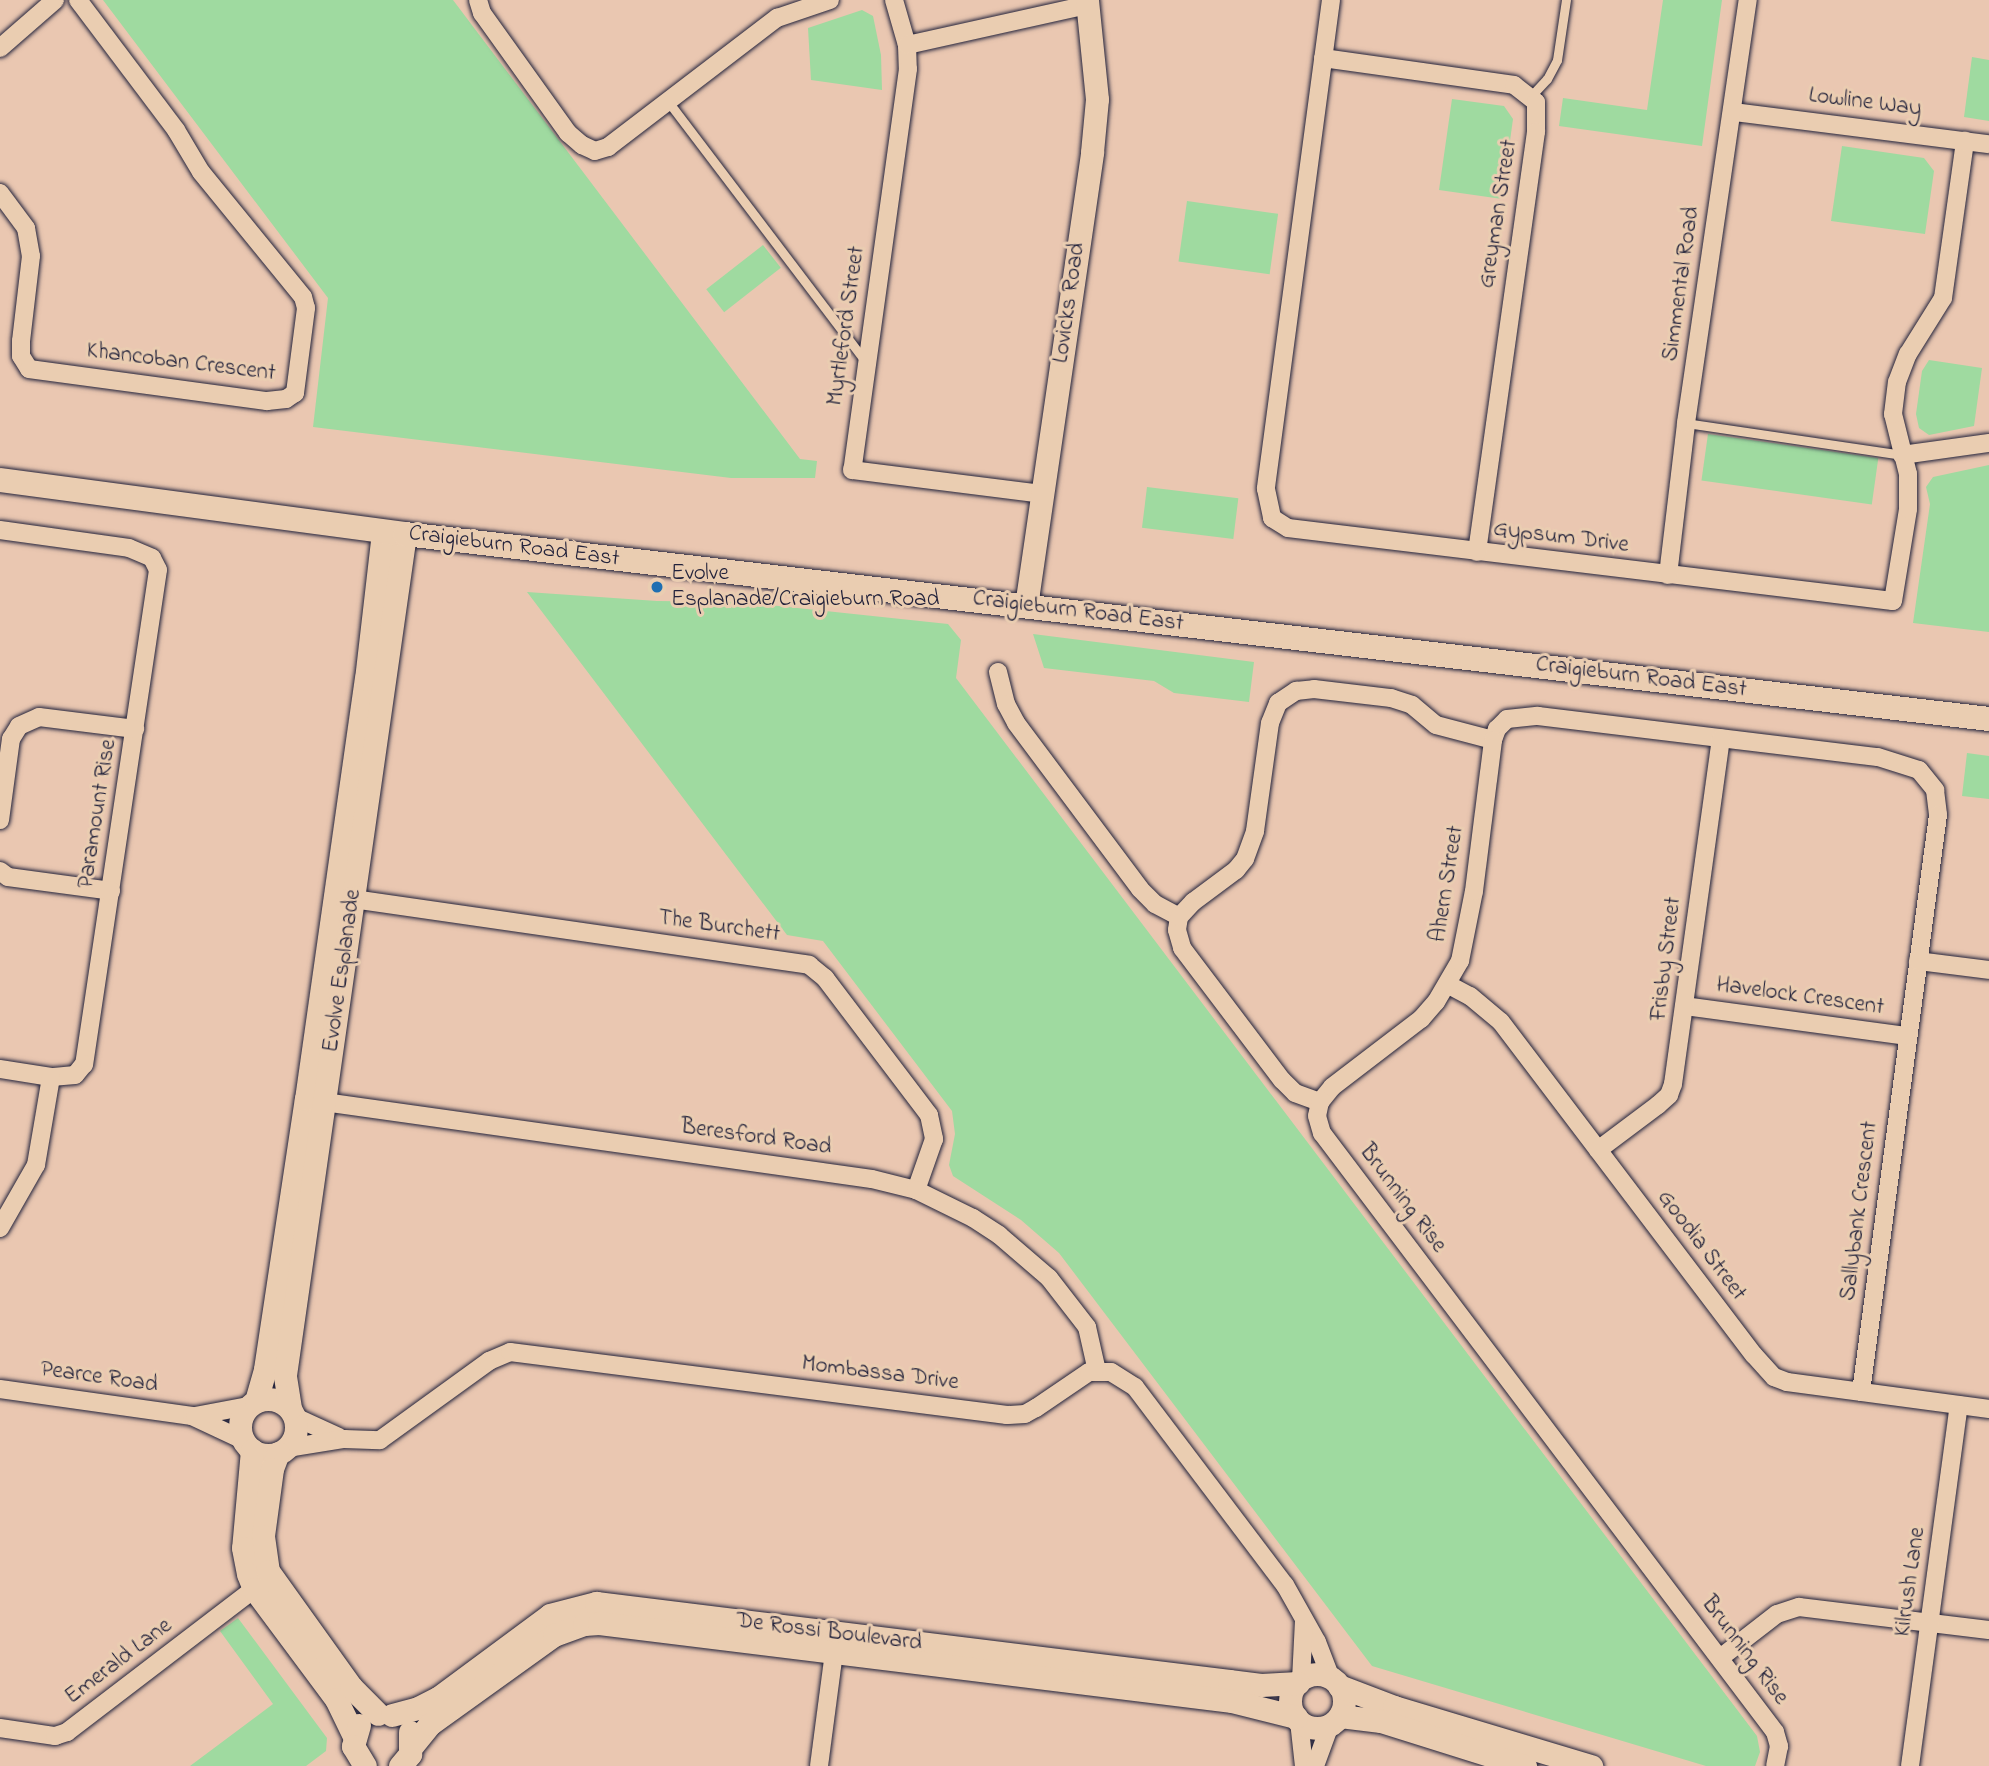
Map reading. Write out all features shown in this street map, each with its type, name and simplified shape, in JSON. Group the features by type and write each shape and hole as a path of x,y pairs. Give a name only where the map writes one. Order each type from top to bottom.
{"main road":[{"name":"Craigieburn Road East","path":"0,480 394,532 1989,719"}],"street":[{"path":"0,48 55,0"},
{"name":"Khancoban Crescent","path":"0,193 26,228 31,256 21,341 21,356 29,369 267,401 286,399 295,393 306,309 303,297 201,172 176,130 78,0"},
{"path":"478,0 482,13 568,133 582,145 595,151 608,147 777,18 830,0"},
{"name":"Myrtleford Street","path":"894,0 907,45 904,104 852,470 1042,494"},
{"name":"Gypsum Drive","path":"1331,0 1266,489 1272,518 1288,528 1892,601 1908,509 1908,474 1893,414 1897,382 1908,354 1943,298 1965,141"},
{"name":"Simmental Road","path":"1668,575 1686,424 1734,112 1748,0"},
{"path":"907,45 1088,3"},
{"name":"Lovicks Road","path":"1026,606 1092,152 1097,99 1088,3"},
{"path":"1323,58 1514,85 1531,96"},
{"name":"Greyman Street","path":"1477,552 1536,132 1538,110 1531,96"},
{"name":"Lowline Way","path":"1734,112 1989,144"},
{"path":"1902,455 1989,443"},
{"name":"Paramount Rise","path":"0,530 129,548 152,558 158,570 85,1064 75,1075 51,1076"},
{"name":"Evolve Esplanade","path":"292,1413 285,1375 315,1100 394,532"},
{"path":"998,673 1006,704 1016,723 1140,889 1155,904 1179,917"},
{"path":"1320,1102 1295,1093 1282,1080 1182,948 1178,938 1179,917 1193,902 1236,870 1248,852 1255,831 1270,723 1278,703 1296,691 1314,689 1391,698 1412,705 1436,725 1493,740 1502,722 1522,715 1886,759 1908,765 1928,779 1937,797 1938,815 1918,961 1989,970"},
{"path":"0,820 11,739 19,726 39,717 135,729"},
{"name":"Frisby Street","path":"1598,1150 1669,1095 1677,1071 1721,738"},
{"name":"Ahern Street","path":"1320,1102 1332,1087 1421,1018 1447,984 1460,961 1469,924 1493,740"},
{"path":"0,871 8,877 111,891"},
{"name":"The Burchett","path":"344,898 800,962 816,968 929,1115 934,1139 916,1191"},
{"name":"Sallybank Crescent","path":"1861,1392 1918,961"},
{"name":"Goodia Street","path":"1447,984 1470,996 1501,1022 1764,1368 1787,1382 1989,1409"},
{"name":"Havelock Crescent","path":"1685,1006 1908,1036"},
{"path":"0,1069 51,1076 36,1165 0,1228"},
{"name":"Evolve Esplanade","path":"252,1404 265,1369 315,1100"},
{"name":"Beresford Road","path":"315,1100 862,1177 916,1191 990,1230 1025,1255 1049,1278 1087,1327 1097,1371"},
{"name":"Brunning Rise","path":"1320,1102 1317,1116 1322,1133 1778,1738 1775,1766"},
{"name":"Mombassa Drive","path":"282,1451 344,1438 374,1441 388,1437 489,1361 510,1352 1007,1415 1024,1414 1082,1375 1097,1371"},
{"path":"1097,1371 1119,1375 1135,1387 1285,1585 1317,1642 1344,1701 1315,1766"},
{"name":"Pearce Road","path":"0,1389 192,1416 252,1404"},
{"path":"357,1749 336,1699 254,1589 243,1548 247,1445 240,1422 252,1404 274,1399 292,1413 295,1433 272,1469 263,1536 268,1572 351,1687 385,1714 407,1727 412,1746"},
{"name":"Kilrush Lane","path":"1910,1766 1959,1405"},
{"name":"Mombassa Drive","path":"292,1413 344,1438"},
{"name":"Pearce Road","path":"192,1416 247,1445"},
{"path":"247,1445 269,1455 282,1451"},
{"name":"Emerald Lane","path":"0,1728 55,1736 67,1732 254,1589"},
{"name":"De Rossi Boulevard","path":"385,1714 418,1709 439,1698 550,1615 596,1604 1250,1684 1299,1682"},
{"path":"1720,1658 1777,1614 1799,1607 1989,1630"},
{"path":"1304,1620 1299,1682 1290,1700 1297,1719 1304,1766"},
{"name":"De Rossi Boulevard","path":"400,1766 430,1724 547,1639 584,1624 599,1623 1232,1701 1297,1719"},
{"path":"819,1766 834,1652"},
{"path":"1299,1682 1316,1675 1394,1707 1591,1766"},
{"path":"341,1766 357,1749 363,1721 385,1714"},
{"path":"1297,1719 1314,1728 1335,1720 1381,1721 1525,1766"}],"lane":[{"path":"1531,96 1547,79 1557,60 1566,0"},
{"path":"667,100 866,363"},
{"path":"1686,424 1902,455"}],"green space":[{"path":"103,0 453,0 800,459 817,461 815,478 731,478 313,427 328,298"},
{"path":"1663,0 1722,0 1702,146 1559,126 1563,98 1647,110"},
{"path":"862,10 873,16 881,55 882,90 811,80 808,28"},
{"path":"1972,57 1989,60 1989,121 1964,117"},
{"path":"1452,99 1504,106 1513,119 1502,199 1439,190"},
{"path":"1842,146 1924,158 1934,171 1925,234 1831,221"},
{"path":"1187,201 1278,214 1270,274 1179,261"},
{"path":"763,245 781,268 724,312 706,289"},
{"path":"1929,360 1982,368 1974,426 1929,435 1919,428 1916,414 1922,371"},
{"path":"1708,434 1878,458 1872,504 1701,481"},
{"path":"1989,465 1989,632 1913,623 1930,504 1926,487 1933,477"},
{"path":"1147,487 1238,498 1233,539 1142,528"},
{"path":"527,592 657,601 740,602 948,624 961,640 956,678 1757,1736 1760,1752 1755,1766 1706,1766 1372,1666 1059,1253 1021,1220 953,1176 949,1165 955,1134 952,1111 823,941 787,935"},
{"path":"1033,634 1254,662 1249,702 1174,693 1154,681 1044,668"},
{"path":"1967,753 1989,756 1989,799 1962,796"},
{"path":"238,1618 327,1738 326,1751 306,1766 190,1766 273,1704 220,1631"}],"place":[{"name":"Evolve Esplanade/Craigieburn Road","path":"657,587"}]}
